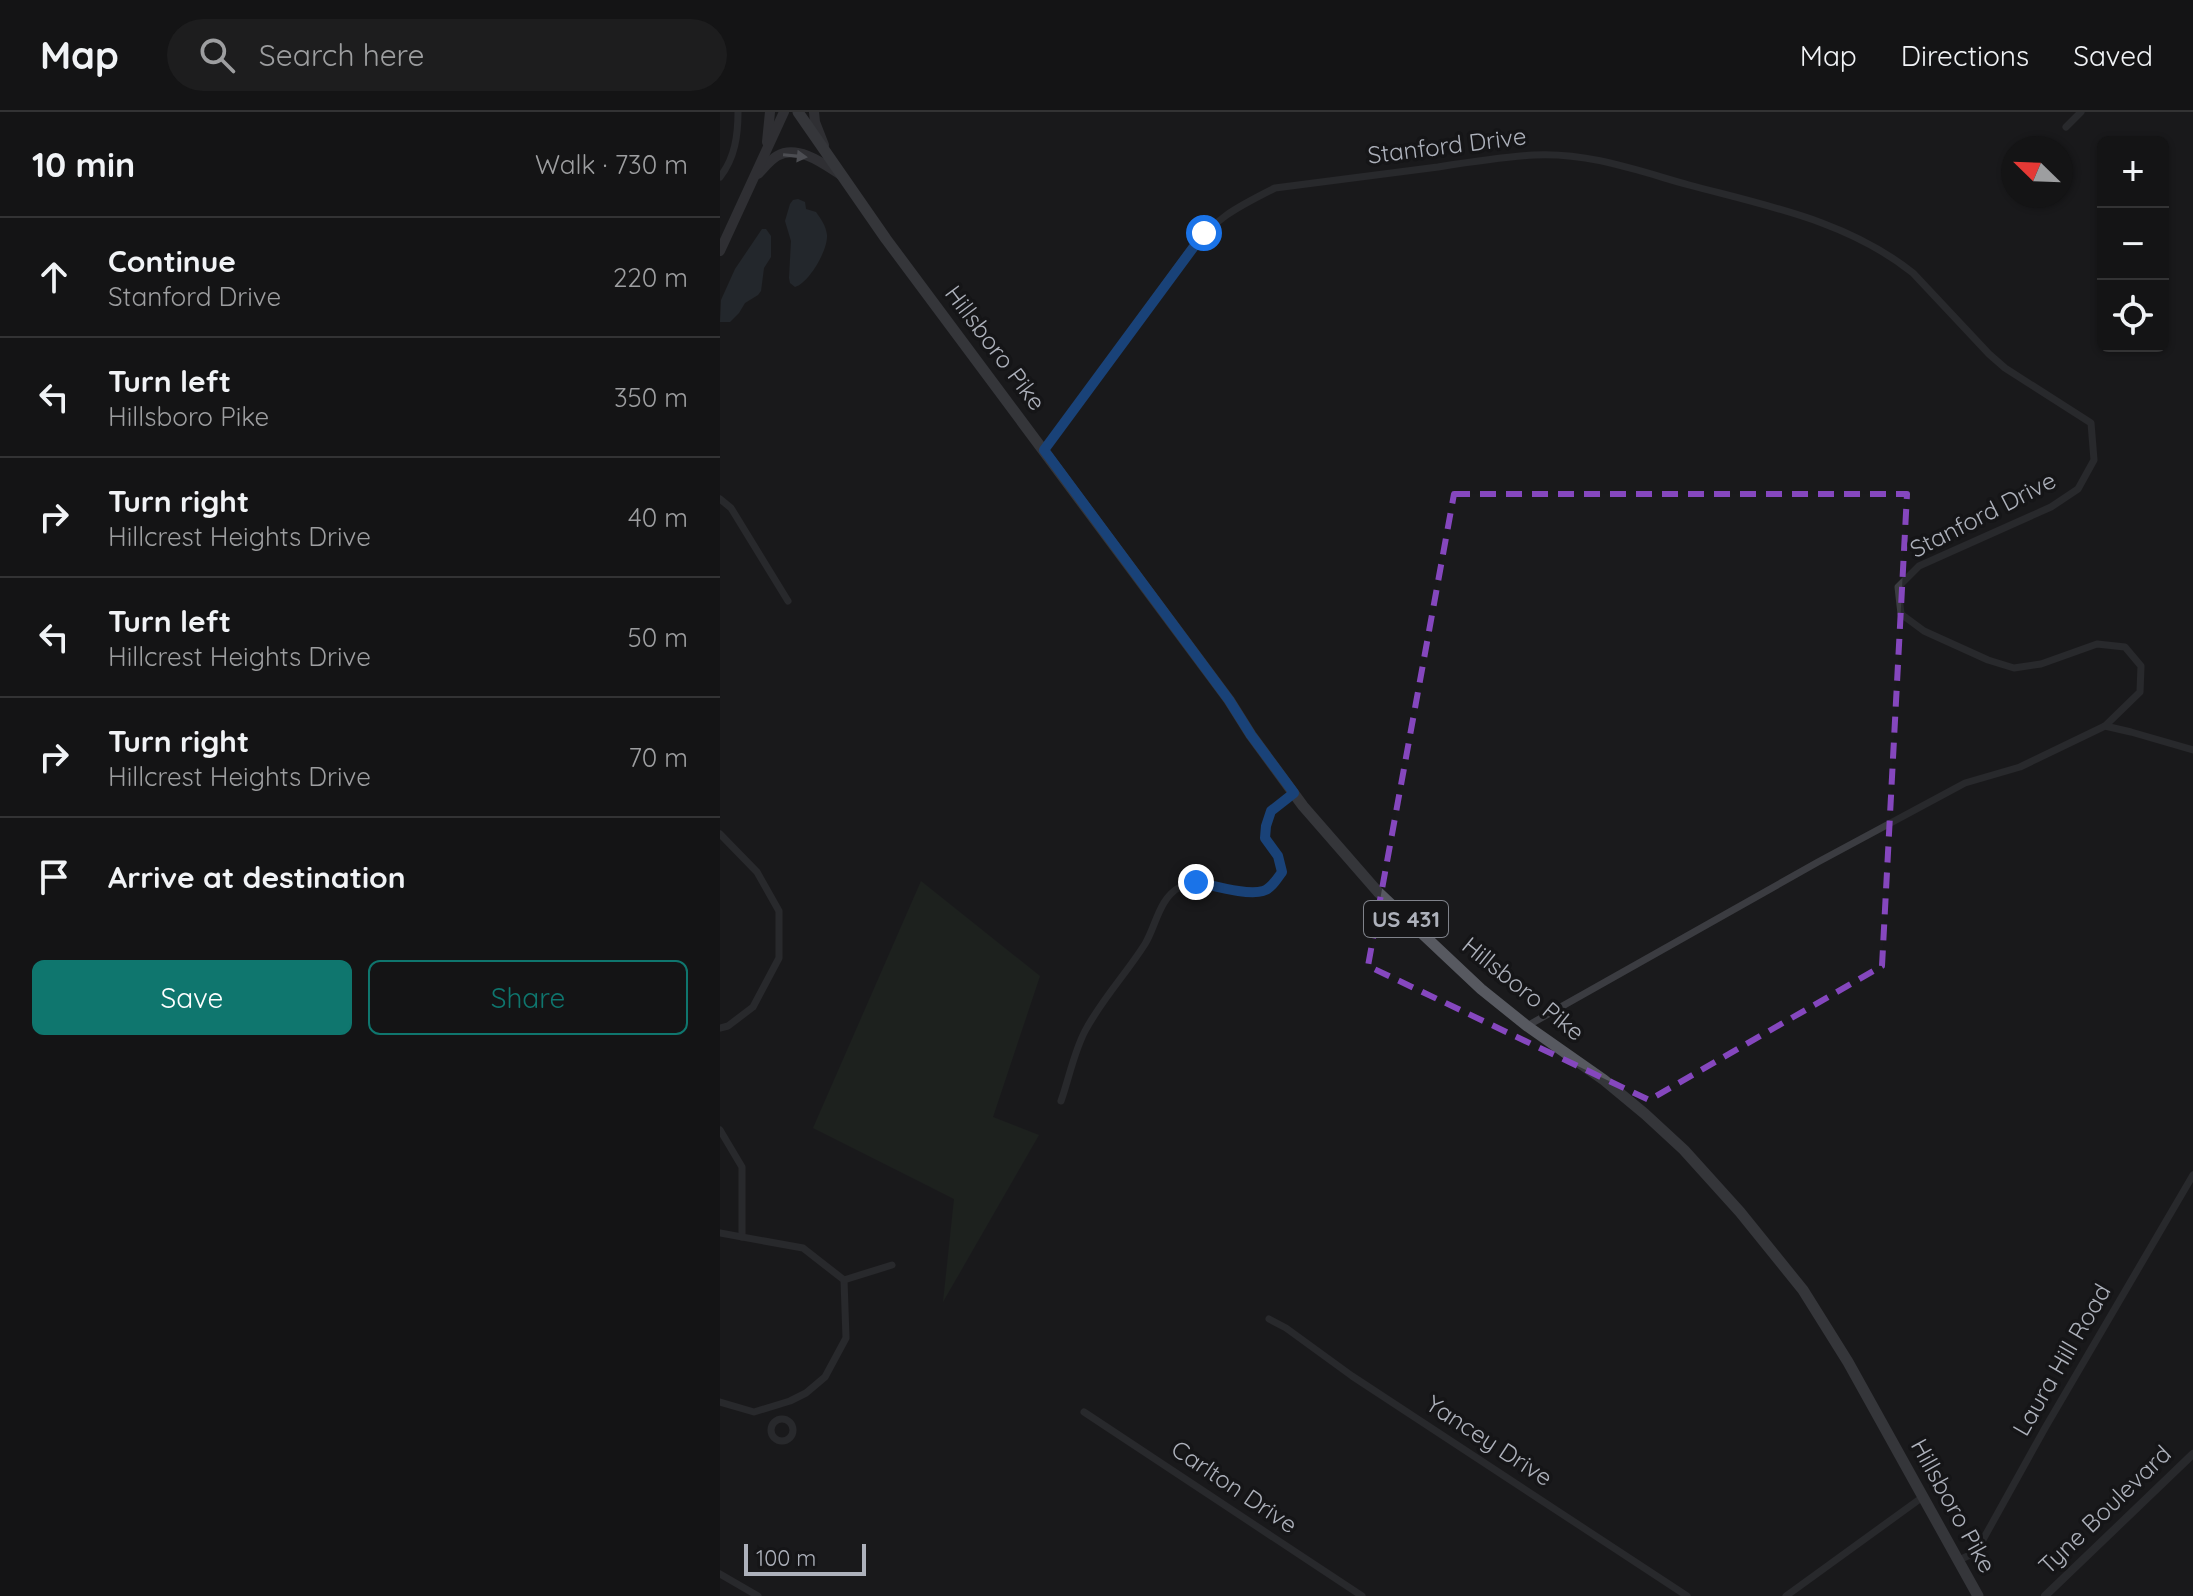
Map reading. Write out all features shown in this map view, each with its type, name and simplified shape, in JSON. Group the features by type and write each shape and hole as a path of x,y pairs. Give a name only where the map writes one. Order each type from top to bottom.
{"main road":[{"path":"766,151 770,112"},
{"path":"720,251 784,112"},
{"name":"Hillsboro Pike","path":"798,112 886,239 1229,700 1303,806 1378,892 1481,989 1604,1080 1684,1150 1740,1212 1803,1290 1848,1362 1978,1596"},
{"path":"814,112 827,155"},
{"path":"754,178 778,155 797,153 842,175"}],"street":[{"path":"720,177 732,155 738,133 738,112"},
{"path":"2066,127 2081,112"},
{"name":"Stanford Drive","path":"1044,450 1195,244 1222,217 1252,199 1275,188 1537,155 1587,158 1622,166 1770,206 1857,236 1913,273 2005,368 2091,423 2094,460 2078,489 2051,507 1919,566 1898,587 1901,614 1924,631 1988,660 2014,668 2041,664 2097,644 2125,647 2141,666 2140,692 2105,726 2020,767 1965,783 1527,1026"},
{"path":"720,499 731,508 788,601"},
{"path":"2105,726 2193,750"},
{"path":"1061,1101 1083,1034 1146,943 1170,894 1181,886 1196,882 1246,891 1263,891 1274,883 1282,872 1278,856 1265,838 1266,826 1271,811 1294,793"},
{"path":"720,834 757,872 779,911 779,958 753,1007 728,1026 720,1028"},
{"path":"720,1130 742,1167 742,1237"},
{"name":"Laura Hill Road","path":"1959,1560 1972,1554 1980,1545 2193,1175"},
{"path":"720,1233 803,1248 844,1280"},
{"path":"844,1280 892,1265"},
{"path":"720,1402 754,1412 790,1401 806,1393 825,1377 846,1338 844,1280"},
{"name":"Yancey Drive","path":"1269,1319 1687,1596"},
{"path":"776,1406 779,1420"},
{"name":"Carlton Drive","path":"1084,1412 1362,1596"},
{"name":"Tyne Boulevard","path":"2045,1596 2193,1454"},
{"path":"1786,1596 1924,1496"},
{"path":"720,1574 758,1596"}],"highlighted area":[{"path":"1454,494 1907,494 1882,966 1649,1100 1368,966"}],"shaded area":[{"path":"798,199 805,202 806,209 816,212 827,235 817,265 795,287 789,278 791,241 785,221 790,204"},
{"path":"762,229 766,229 771,236 771,257 764,268 761,291 745,303 730,322 720,322 721,300 735,269"},
{"path":"921,881 1040,976 993,1117 1039,1135 943,1302 954,1199 813,1128"}],"route":[{"path":"1196,882 1246,891 1263,891 1274,883 1282,872 1278,856 1265,838 1266,826 1271,811 1294,793 1044,450 1204,233"}]}
